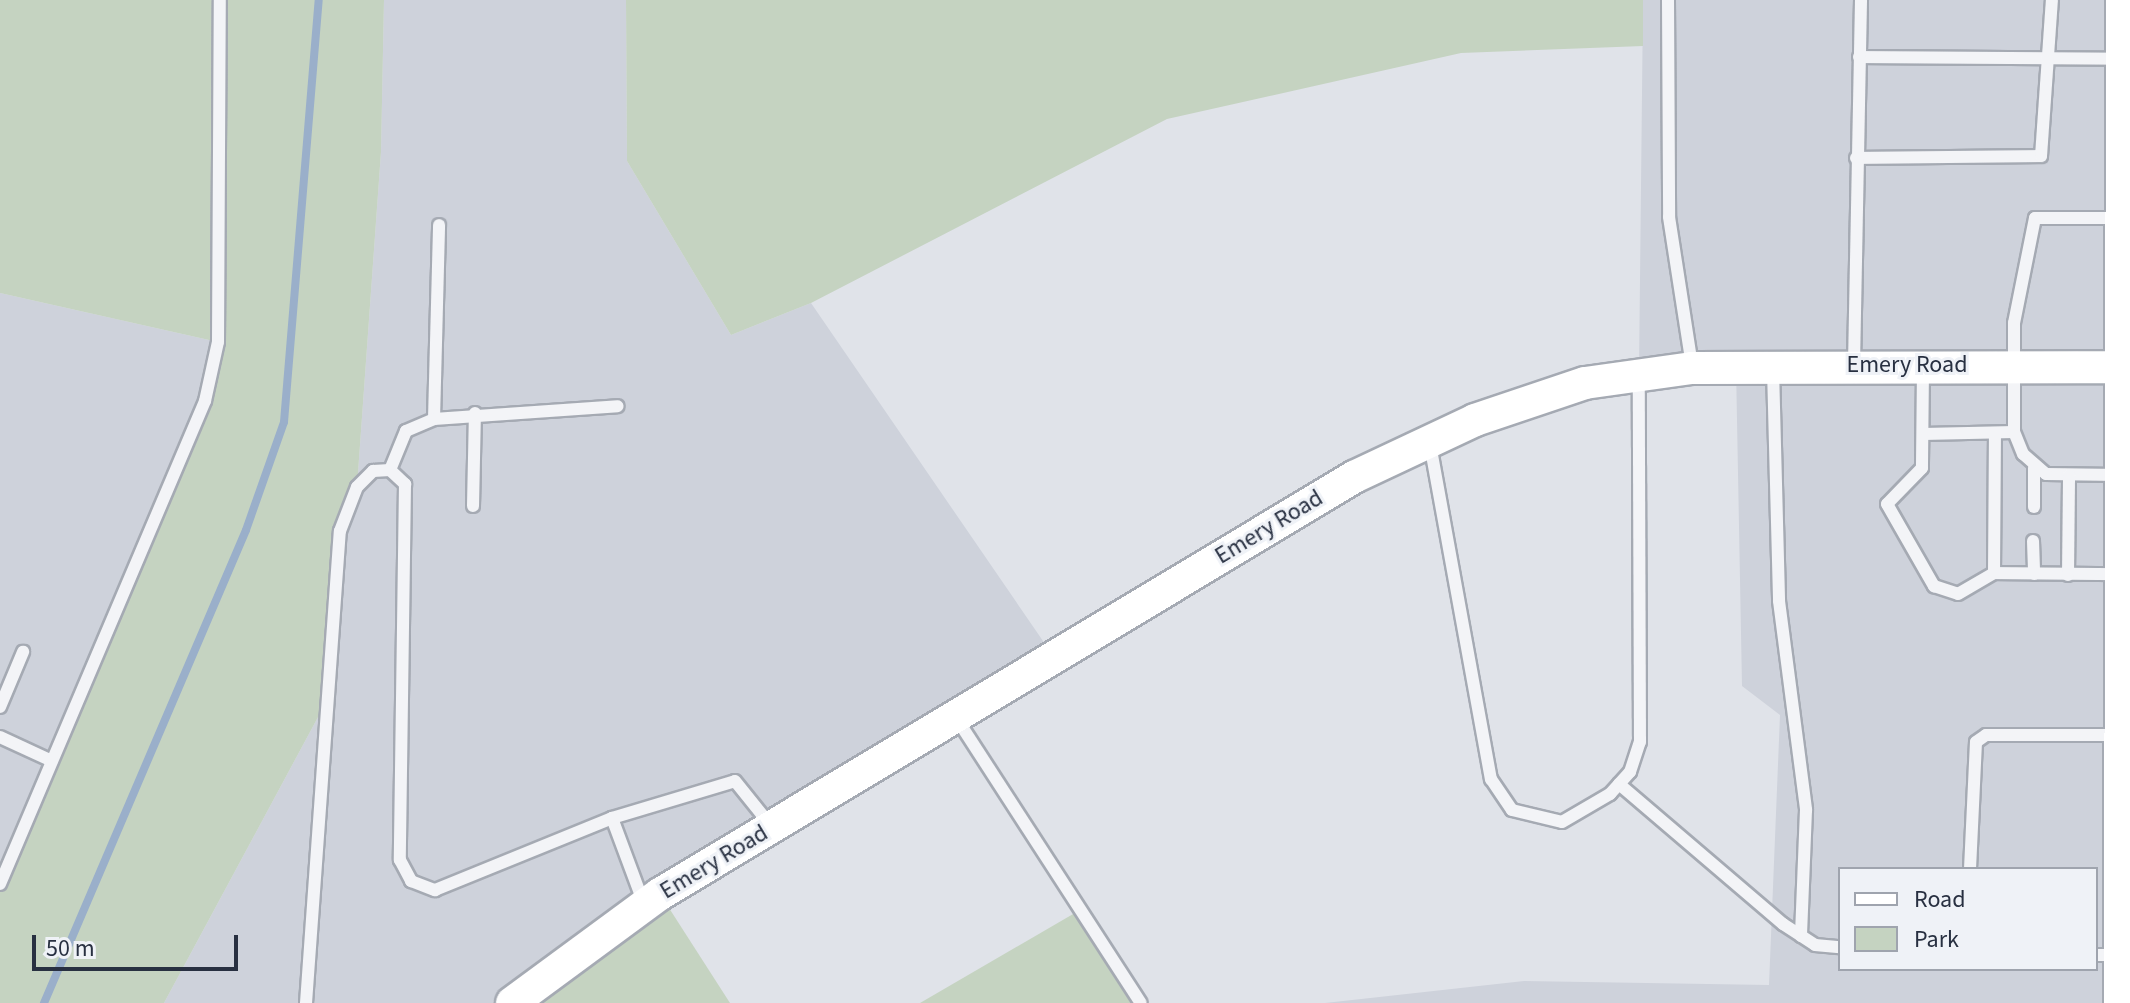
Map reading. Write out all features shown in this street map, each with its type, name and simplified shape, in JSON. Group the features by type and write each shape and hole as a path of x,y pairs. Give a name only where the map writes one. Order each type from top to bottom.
{"main road":[{"path":"2118,970 2126,839 2122,735 2126,620 2122,574 2126,510 2122,475 2126,367 2124,0"}],"street":[{"name":"Emery Road","path":"512,1003 644,904 1359,473 1430,439 1513,406 1639,373 1692,368 1773,365 2126,367"}],"lane":[{"path":"0,884 208,386 218,342 220,0"},
{"path":"1668,0 1669,217 1692,368"},
{"path":"1854,365 1861,0"},
{"path":"1856,158 2041,156 2053,58 2052,0"},
{"path":"1859,57 2123,59"},
{"path":"2034,507 2034,468 2014,432 2014,366 2015,308 2032,260 2035,218 2123,218"},
{"path":"434,419 439,225"},
{"path":"1773,365 1779,601 1806,810 1801,936"},
{"path":"1922,366 1922,468 1891,494 1891,514 1934,586 1946,593 1994,573 2122,574"},
{"path":"1430,439 1491,779 1512,810 1544,823 1562,822 1619,784 1640,742 1639,373"},
{"path":"390,470 406,431 434,419 475,413 618,406"},
{"path":"473,506 475,413"},
{"path":"1923,434 2014,432"},
{"path":"1994,573 1995,433"},
{"path":"2034,468 2069,475 2122,475"},
{"path":"306,1003 340,531 357,487 373,471 390,470 405,484 400,860 411,881 435,890 612,818 735,781 772,827"},
{"path":"2068,575 2069,475"},
{"path":"2033,541 2034,574"},
{"path":"0,707 23,652"},
{"path":"955,716 1141,1003"},
{"path":"1970,867 1976,742 1986,735 2122,735"},
{"path":"0,737 52,761"},
{"path":"1619,784 1801,936 1838,946"},
{"path":"612,818 644,904"}],"shaded area":[{"path":"384,0 626,0 627,161 731,335 811,303 1054,657 512,1003 164,1003 324,706 340,531 357,487 381,152"},
{"path":"1643,0 2130,0 2122,1003 1325,1003 1524,981 1769,985 1780,715 1742,686 1736,367 1639,373"},
{"path":"0,293 218,342 205,401 0,884"}],"green space":[{"path":"0,0 384,0 381,152 357,487 340,531 324,706 164,1003 0,1003 0,884 205,401 218,342 0,293"},
{"path":"626,0 1643,0 1643,46 1461,53 1167,119 811,303 731,335 627,161"},
{"path":"660,894 730,1003 512,1003"},
{"path":"1080,910 1141,1003 920,1003"}],"waterway":[{"path":"44,1003 246,530 284,422 319,0"}]}
